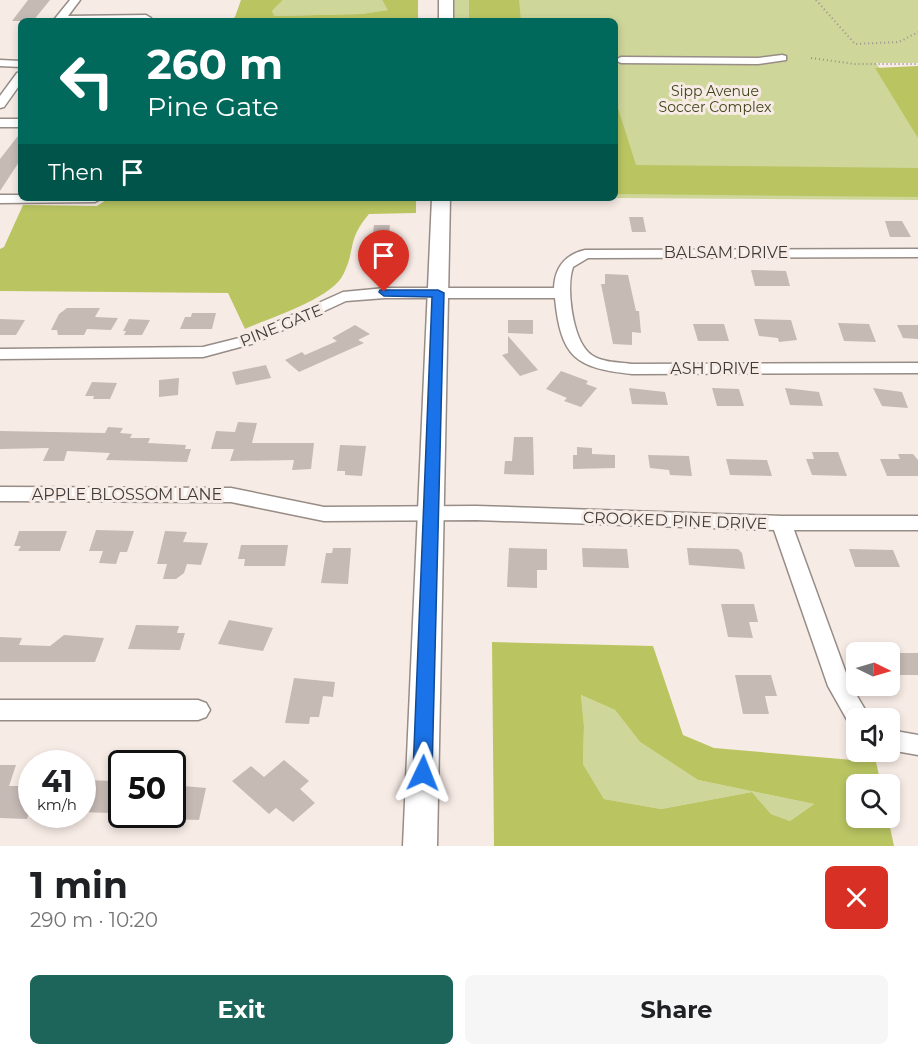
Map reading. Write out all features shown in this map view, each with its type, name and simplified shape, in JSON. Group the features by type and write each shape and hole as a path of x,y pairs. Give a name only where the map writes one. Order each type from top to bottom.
{"main road":[{"path":"446,0 446,18"},
{"path":"420,846 441,201"}],"street":[{"path":"61,18 75,0"},
{"path":"621,60 758,61 782,58"},
{"path":"0,63 18,63"},
{"path":"0,104 18,79"},
{"path":"0,123 18,123"},
{"path":"0,199 18,199"},
{"name":"BALSAM DRIVE","path":"561,293 564,269 572,260 594,253 918,253"},
{"name":"PINE GATE","path":"0,354 202,352 258,337 313,314 343,297 384,292 561,293"},
{"name":"ASH DRIVE","path":"561,293 573,345 584,357 604,365 632,369 918,368"},
{"name":"APPLE BLOSSOM LANE","path":"0,494 196,493 231,495 324,514 431,513"},
{"name":"CROOKED PINE DRIVE","path":"431,513 782,523 918,523"},
{"path":"782,523 839,686 852,708"},
{"path":"0,710 198,710"},
{"path":"900,742 918,745"}],"path":[{"path":"816,0 855,44 899,42 918,32"},
{"path":"812,58 855,64 918,64"}],"green space":[{"path":"241,0 283,0 272,11 274,16 361,14 388,10 382,0 418,0 418,18 234,18"},
{"path":"283,0 382,0 389,10 361,14 273,16 272,11"},
{"name":"Sipp Avenue Soccer Complex","path":"453,0 918,0 918,63 876,63 918,124 918,200 618,198 618,18 453,18"},
{"path":"469,0 519,0 521,18 469,18"},
{"path":"918,66 918,138 875,68"},
{"path":"618,108 636,165 918,168 918,197 618,194"},
{"path":"104,201 416,201 416,213 369,214 358,231 348,264 338,282 315,299 245,329 228,293 0,291 0,249 4,247 23,205 97,206"},
{"path":"492,642 653,646 683,735 714,748 846,759 846,762 876,762 879,774 846,774 846,828 890,828 894,846 494,846","holes":["581,695 615,710 640,742 698,780 814,804 790,821 771,814 752,792 661,809 604,799 583,764 584,726"]},
{"path":"581,695 615,710 640,742 698,780 814,804 790,821 771,814 752,792 661,809 604,799 583,764 584,726"}],"building":[{"path":"28,0 50,0 35,18 18,18 18,21 12,21"},
{"path":"18,136 18,164 0,191 0,159"},
{"path":"629,217 643,217 646,232 632,232"},
{"path":"885,221 902,221 911,237 890,237"},
{"path":"374,225 390,225 385,268 369,268"},
{"path":"751,270 786,271 790,286 755,286"},
{"path":"605,274 628,275 636,311 639,311 641,333 632,332 632,345 613,344 601,284 605,284"},
{"path":"67,308 100,308 95,317 118,318 111,330 87,329 84,335 58,335 57,330 51,330 59,314"},
{"path":"192,313 216,313 212,329 180,329 185,317 191,317"},
{"path":"0,319 25,320 16,335 0,335"},
{"path":"129,319 150,320 142,335 124,335 126,331 123,331"},
{"path":"754,319 791,320 797,340 779,342 778,338 759,336"},
{"path":"508,320 533,320 533,334 508,333"},
{"path":"838,323 869,324 876,342 844,341"},
{"path":"693,324 724,324 729,341 698,341"},
{"path":"355,325 370,334 358,340 364,343 299,372 285,360 302,352 305,355 337,341 332,338"},
{"path":"897,325 918,325 918,339 903,338"},
{"path":"508,336 538,370 520,376 502,355 508,353"},
{"path":"266,365 271,378 236,385 232,372"},
{"path":"561,371 588,381 586,384 597,388 581,407 564,401 567,398 546,389"},
{"path":"179,378 178,395 159,397 159,380"},
{"path":"92,382 117,383 110,399 93,399 94,396 85,396"},
{"path":"629,388 665,392 668,405 632,404"},
{"path":"712,388 739,389 744,406 717,406"},
{"path":"785,388 819,392 823,406 790,405"},
{"path":"873,388 902,392 908,408 882,406"},
{"path":"238,422 257,423 252,443 314,443 311,469 292,470 294,460 230,461 234,449 211,449 216,431 235,432"},
{"path":"108,427 123,428 120,433 132,434 130,438 150,438 148,443 186,445 185,449 191,449 187,462 106,460 110,453 67,451 64,461 43,461 49,448 0,449 0,431 105,433"},
{"path":"514,437 533,437 534,475 504,474 505,461 512,461"},
{"path":"340,445 366,446 362,476 345,475 345,471 337,471"},
{"path":"577,447 592,448 592,454 615,455 615,468 573,469 573,455 577,455"},
{"path":"812,452 838,452 847,476 812,475 806,459 814,459"},
{"path":"898,454 913,454 918,460 918,476 887,476 880,459 900,459"},
{"path":"648,455 689,456 692,476 670,475 669,470 650,468"},
{"path":"726,459 767,460 772,476 730,475"},
{"path":"96,530 134,531 127,552 120,552 116,564 99,563 103,551 89,551"},
{"path":"19,531 67,531 60,551 18,551 21,546 14,546"},
{"path":"165,531 187,532 183,542 208,543 201,565 187,564 184,573 176,579 163,579 167,564 157,564"},
{"path":"241,545 288,545 285,566 244,566 245,559 238,559"},
{"path":"333,548 351,548 348,584 321,583 326,553 332,553"},
{"path":"509,548 547,549 547,570 537,570 537,588 507,587"},
{"path":"582,548 627,549 629,568 583,567"},
{"path":"687,548 738,549 742,553 745,569 689,565"},
{"path":"849,549 893,550 900,567 855,567"},
{"path":"721,604 754,604 758,622 749,622 753,638 728,637"},
{"path":"229,620 273,628 263,651 218,644"},
{"path":"136,625 179,626 177,633 185,633 180,650 128,649"},
{"path":"64,635 104,638 95,662 0,662 0,637 22,638 19,645 50,646"},
{"path":"900,653 918,653 918,675 900,675"},
{"path":"735,675 771,675 777,696 765,696 769,714 743,714"},
{"path":"294,678 335,682 333,697 323,696 319,717 310,717 309,724 285,723"},
{"path":"284,760 309,781 300,789 315,803 293,822 276,808 269,814 232,781 251,766 264,777"},
{"path":"0,765 16,765 9,786 18,786 18,819 0,818"},
{"path":"96,780 108,781 108,813 96,813"},
{"path":"186,786 206,788 199,820 186,820"}],"route":[{"path":"384,292 438,293 423,773"}]}
